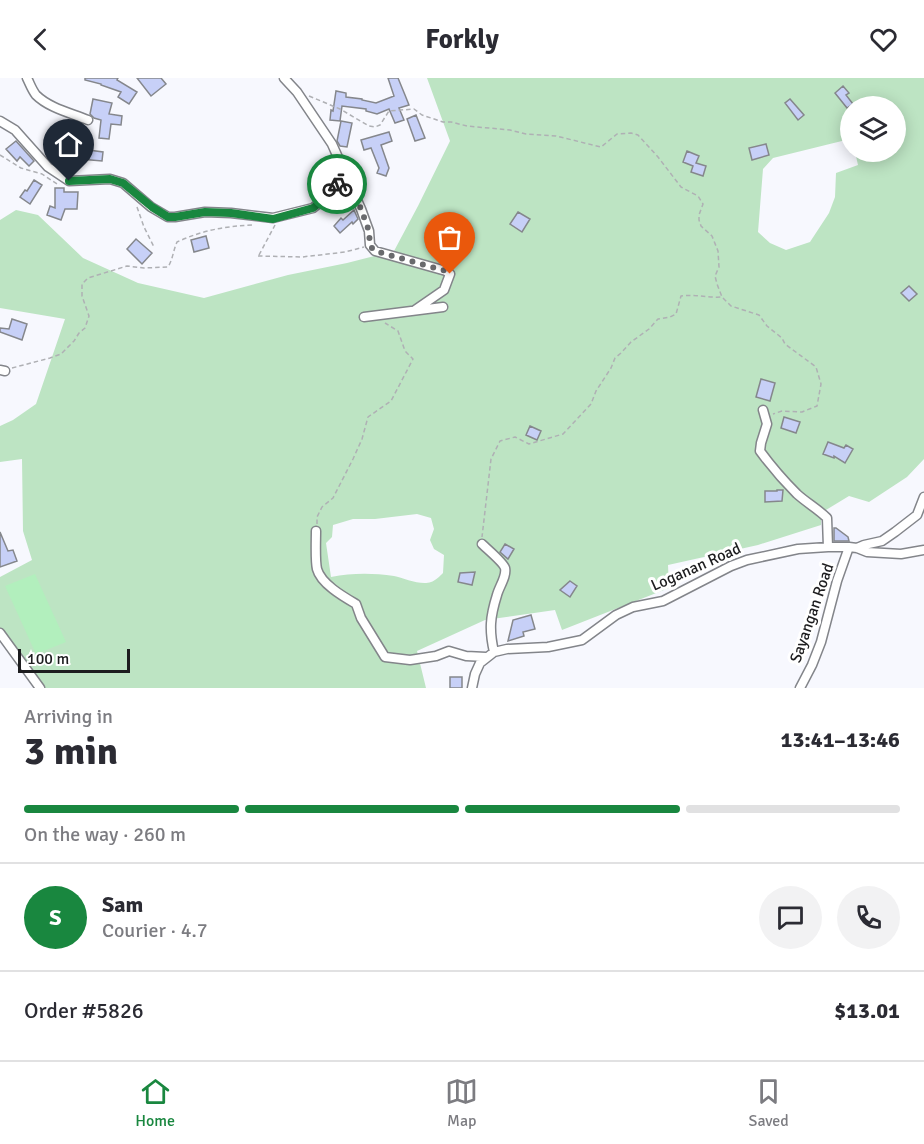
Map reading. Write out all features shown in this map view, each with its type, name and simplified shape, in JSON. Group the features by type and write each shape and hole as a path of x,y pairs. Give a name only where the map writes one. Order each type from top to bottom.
{"street":[{"path":"27,78 36,94 42,99 57,108 88,120"},
{"path":"284,78 297,92 332,144 361,209 369,231 370,246 375,251 450,274 444,290 415,310"},
{"path":"0,121 15,130 48,167 69,181 110,179 123,183 168,217 205,212 273,219 313,208 335,190 340,160"},
{"path":"364,317 443,307"},
{"path":"764,415 767,424 760,451 797,494 827,518 828,547"},
{"path":"853,547 882,541 895,532 917,515 924,497"},
{"name":"Loganan Road","path":"316,531 317,570 322,579 339,594 356,604 385,657 410,660 436,656 449,651 466,656 490,654 507,649 548,647 582,640 616,615 633,607 663,601 739,563 798,549 853,547"},
{"path":"472,688 480,663 490,654 490,627 505,573 504,566 482,544"},
{"path":"853,547 867,552 902,554 924,550"},
{"name":"Sayangan Road","path":"800,688 821,642 834,591 853,547"},
{"path":"0,633 40,688"}],"path":[{"path":"297,92 340,109 369,126 375,127 380,125 390,111 414,109 422,115 443,122 556,136 601,147 617,134 638,135 681,187 698,196 703,204 699,220 701,226 712,236 718,251 719,267 715,276 722,297 731,306 759,315 785,344 816,367 821,384 817,406 802,412 764,415"},
{"path":"0,155 21,168 42,174 57,184 69,181"},
{"path":"133,192 144,227 154,247"},
{"path":"280,217 258,256 302,257 345,252 370,246"},
{"path":"2,370 61,354 74,341 86,328 89,316 82,296 82,284 88,278 128,266 168,267 173,259 173,250 177,242 222,227 254,225"},
{"path":"482,544 491,459 500,441 515,437 529,444 563,434 591,404 615,358 658,319 676,314 681,296 691,294 708,298 722,297"},
{"path":"316,531 317,517 322,507 333,498 353,459 368,417 391,401 413,359 405,351 398,330 374,315"}],"shaded area":[{"path":"427,78 924,78 924,459 907,477 869,502 849,496 821,513 821,525 758,545 668,565 669,588 562,630 555,610 485,620 417,651 426,688 40,688 0,633 0,577 32,560 23,531 22,459 0,462 0,426 36,404 65,319 0,308 0,220 16,210 38,215 83,258 138,283 204,298 288,275 394,251 450,141","holes":["840,96 906,96 906,162 857,162 858,165 836,173 835,197 829,213 810,242 786,250 770,243 758,232 763,169 773,158 840,141","417,514 431,518 434,529 430,540 434,549 444,555 443,573 436,580 422,583 394,576 370,574 331,577 326,543 332,537 333,525 353,519"]},
{"path":"35,574 66,642 36,654 5,586"}],"building":[{"path":"85,78 118,78 117,80 137,92 129,104 118,97 121,92 85,80"},
{"path":"137,78 161,78 166,84 151,96"},
{"path":"388,78 398,78 409,105 399,108 404,120 395,123 389,109 377,114 366,111 366,109 342,106 340,121 330,120 336,91 346,93 346,97 376,103 394,96"},
{"path":"843,86 849,93 847,96 840,96 840,99 835,93"},
{"path":"93,99 112,103 109,114 122,116 121,125 111,124 109,139 99,138 101,120 90,114"},
{"path":"790,99 804,115 798,120 785,103"},
{"path":"416,115 425,138 415,141 407,119"},
{"path":"341,121 352,123 347,147 340,146 337,141"},
{"path":"389,132 392,141 381,145 389,168 386,176 377,173 379,168 371,148 364,150 361,140"},
{"path":"16,141 34,161 29,166 20,157 17,161 6,149"},
{"path":"766,144 769,155 752,160 749,148"},
{"path":"81,149 103,152 102,161 80,159"},
{"path":"687,151 699,156 696,163 706,166 703,176 691,172 693,166 683,162"},
{"path":"34,180 42,185 30,204 20,197"},
{"path":"55,188 64,188 64,192 78,192 77,209 65,209 61,220 47,215 50,206 55,208"},
{"path":"354,210 358,219 340,233 334,226 341,218 343,220"},
{"path":"518,212 530,219 522,232 510,224"},
{"path":"206,236 209,248 194,252 191,240"},
{"path":"136,239 152,253 142,264 127,249"},
{"path":"909,286 917,294 909,301 901,293"},
{"path":"12,319 27,324 22,340 0,332 0,328 9,329"},
{"path":"761,379 775,383 770,401 756,397"},
{"path":"784,417 800,422 796,433 781,428"},
{"path":"530,426 541,431 537,440 526,435"},
{"path":"828,442 844,448 846,445 853,449 845,463 834,456 834,458 823,454"},
{"path":"783,490 782,501 765,502 765,491"},
{"path":"834,528 848,537 849,541 834,541"},
{"path":"0,532 8,551 13,550 17,561 0,567"},
{"path":"505,544 514,549 508,559 500,552"},
{"path":"475,572 472,585 458,582 460,573"},
{"path":"570,581 577,586 570,597 560,590"},
{"path":"531,615 535,629 523,632 524,636 508,641 513,620"},
{"path":"450,677 462,677 462,688 450,688"}],"way so far":[{"path":"337,184 340,160 369,231 370,246 375,251 450,274"}],"route":[{"path":"69,181 110,179 123,183 168,217 205,212 273,219 313,208 335,190 337,184"}]}
